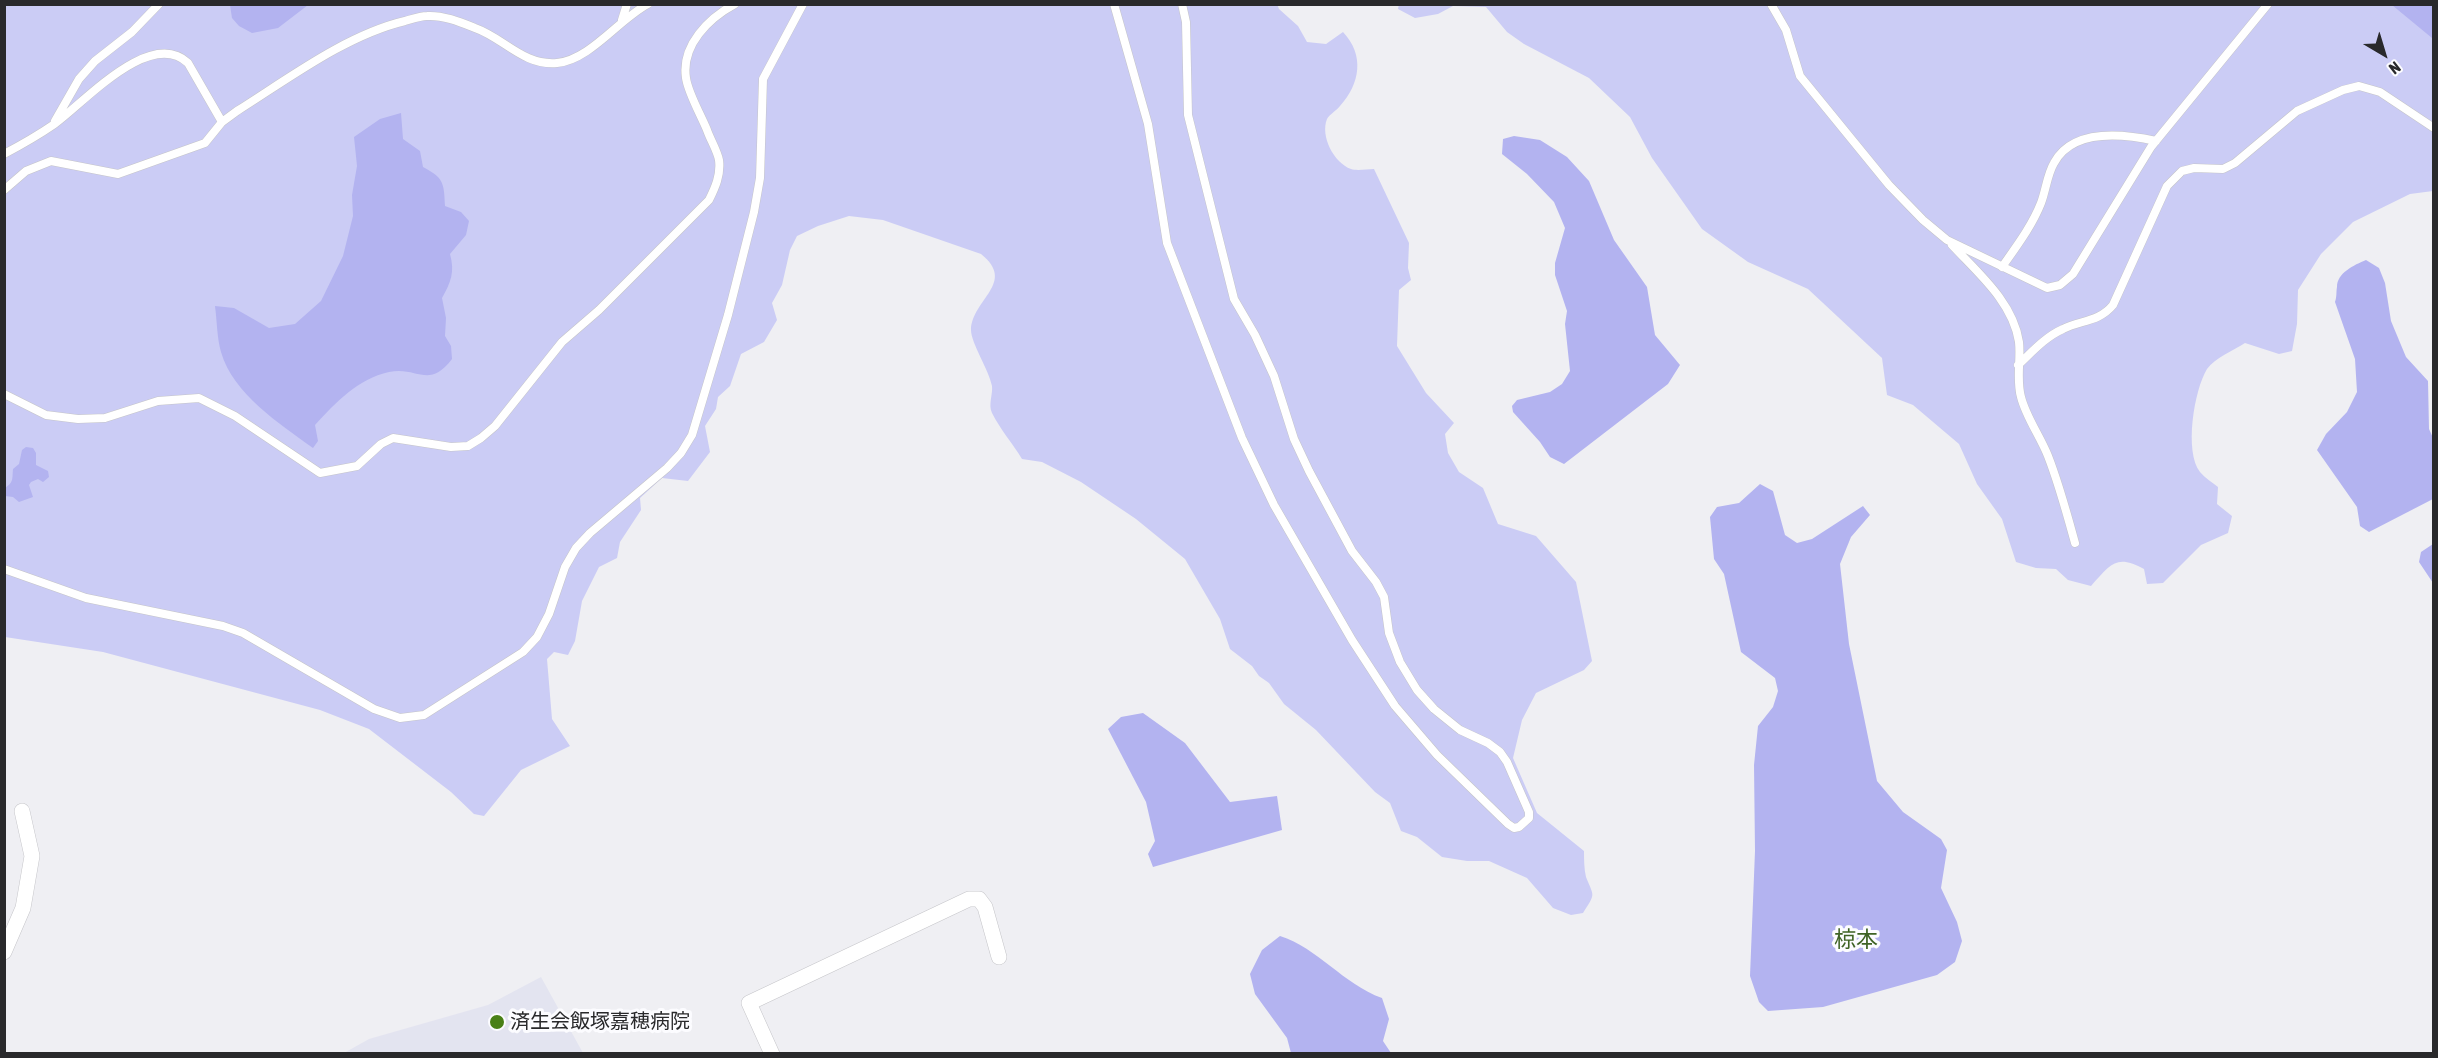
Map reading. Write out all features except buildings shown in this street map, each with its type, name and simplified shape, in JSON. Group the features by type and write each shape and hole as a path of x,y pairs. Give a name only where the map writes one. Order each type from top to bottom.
{"street":[{"path":"4,952 23,908 32,856 22,811"},
{"path":"772,1053 749,1003 969,899 979,899 985,907 999,957"}],"lane":[{"path":"53,125 79,79 95,61 132,32 159,4"},
{"path":"622,22 627,4"},
{"path":"4,190 26,171 51,161 118,174 206,143 222,122 254,100 366,33 399,23 427,16 449,18 482,30 525,58 557,63 584,53 648,4"},
{"path":"4,394 46,415 78,419 105,418 158,401 199,398 235,416 320,473 357,466 381,444 393,438 451,447 468,446 495,426 562,342 599,310 709,200 718,181 719,160 686,78 687,57 695,39 723,11 735,4"},
{"path":"4,569 87,598 223,626 243,633 374,709 400,718 424,715 523,652 537,637 549,614 565,567 576,548 590,533 667,468 681,453 692,435 728,315 758,189 763,79 803,4"},
{"path":"1114,4 1148,124 1167,243 1242,438 1274,505 1352,640 1395,706 1437,755 1508,824 1514,828 1519,827 1529,818 1529,812 1507,762 1500,752 1488,743 1460,730 1434,709 1417,690 1400,662 1389,633 1384,597 1376,582 1352,551 1309,471 1294,439 1274,376 1255,335 1234,299 1188,115 1186,22 1182,4"},
{"path":"1771,4 1786,30 1800,76 1889,185 1992,287 2010,315 2019,342 2018,365 2021,398 2048,454 2075,543"},
{"path":"1947,240 2047,288 2060,285 2073,274 2156,141 2268,4"},
{"path":"4,153 53,125 115,74 145,57 168,52 181,56 188,63 222,122"},
{"path":"2018,365 2046,339 2063,328 2106,314 2113,305 2167,186 2182,171 2194,168 2223,169 2235,163 2297,111 2343,90 2359,86 2380,92 2433,128"},
{"path":"2002,267 2041,204 2054,164 2064,150 2096,137 2126,134 2156,141"}],"shaded area":[{"path":"230,4 308,5 278,28 252,33 239,26 232,18"},
{"path":"1277,4 1279,9 1298,26 1307,42 1326,44 1343,32 1355,50 1356,79 1347,97 1327,119 1325,133 1334,155 1345,166 1353,170 1374,169 1409,243 1408,268 1411,280 1399,290 1397,346 1426,393 1454,423 1445,434 1448,453 1459,472 1483,488 1498,524 1536,536 1576,582 1592,661 1584,670 1536,693 1522,720 1513,758 1537,813 1584,851 1585,874 1592,895 1583,913 1571,915 1553,908 1527,878 1489,861 1467,861 1442,857 1417,837 1401,831 1390,803 1375,792 1316,730 1284,704 1269,683 1259,676 1252,666 1230,649 1220,619 1185,559 1136,519 1081,482 1042,462 1022,459 992,413 990,407 992,386 971,330 973,319 994,283 995,274 991,264 981,254 883,220 849,216 797,236 790,250 782,285 772,303 777,320 764,342 741,354 730,386 718,397 716,409 705,426 710,452 688,481 662,478 640,498 641,510 620,542 617,558 599,567 582,601 575,641 568,655 554,652 547,659 552,719 570,746 521,770 484,816 474,814 451,792 369,729 320,710 103,652 5,637 4,5"},
{"path":"1399,4 2433,5 2433,191 2410,194 2353,222 2321,254 2298,290 2297,324 2292,351 2279,354 2245,343 2207,369 2195,406 2193,450 2195,463 2200,472 2218,487 2217,504 2232,516 2228,533 2201,545 2163,583 2147,584 2144,569 2127,562 2120,562 2109,567 2091,586 2068,580 2056,569 2036,568 2016,562 2002,519 1977,484 1959,444 1913,405 1887,395 1882,358 1808,289 1748,262 1702,229 1652,158 1630,117 1589,78 1524,44 1507,32 1486,7 1453,6 1438,14 1415,18 1398,9"},
{"path":"2392,5 2433,5 2433,39 2432,38"},
{"path":"401,113 403,139 420,151 423,167 435,174 442,182 445,206 461,212 469,221 466,235 450,254 451,277 442,298 446,318 445,336 451,346 452,359 444,368 429,375 399,371 378,375 367,380 339,400 315,425 318,441 313,448 259,407 236,381 221,352 215,306 234,308 269,328 295,324 321,301 343,256 353,216 352,195 357,166 354,137 380,119"},
{"path":"1514,136 1540,140 1567,157 1589,181 1614,240 1647,287 1655,335 1680,365 1668,384 1564,464 1550,457 1540,442 1513,412 1512,406 1517,400 1550,392 1562,384 1570,371 1565,324 1567,311 1555,275 1555,263 1565,228 1554,202 1527,174 1502,154 1503,139"},
{"path":"2366,260 2379,268 2385,283 2391,321 2406,357 2428,381 2429,429 2434,440 2433,499 2369,532 2360,526 2357,507 2317,450 2326,434 2347,412 2357,392 2355,359 2335,302 2340,278 2352,267"},
{"path":"26,447 33,448 36,453 36,465 48,471 49,477 43,482 38,479 31,482 29,485 33,497 19,502 13,497 5,496 5,488 11,482 13,469 19,464 22,450"},
{"path":"1760,484 1773,491 1785,535 1797,543 1812,539 1863,506 1870,515 1851,537 1840,564 1849,644 1877,781 1903,812 1941,839 1947,850 1941,888 1957,922 1962,941 1955,962 1937,975 1823,1007 1768,1011 1759,1002 1750,976 1755,851 1754,765 1758,726 1773,707 1778,691 1775,678 1741,652 1724,574 1714,559 1710,517 1717,507 1739,503"},
{"path":"2433,544 2433,583 2419,562 2421,552"},
{"path":"1143,713 1185,743 1230,802 1277,796 1282,830 1153,867 1148,854 1155,841 1146,802 1108,729 1121,717"},
{"path":"1280,936 1306,949 1355,984 1382,998 1389,1019 1383,1041 1391,1053 1291,1053 1287,1038 1255,994 1250,974 1262,950"},
{"name":"済生会飯塚嘉穂病院","path":"541,977 583,1053 344,1053 369,1039 488,1005"}],"place":[{"name":"済生会飯塚嘉穂病院","path":"497,1022"}],"district":[{"name":"椋本","path":"1856,940"}]}
